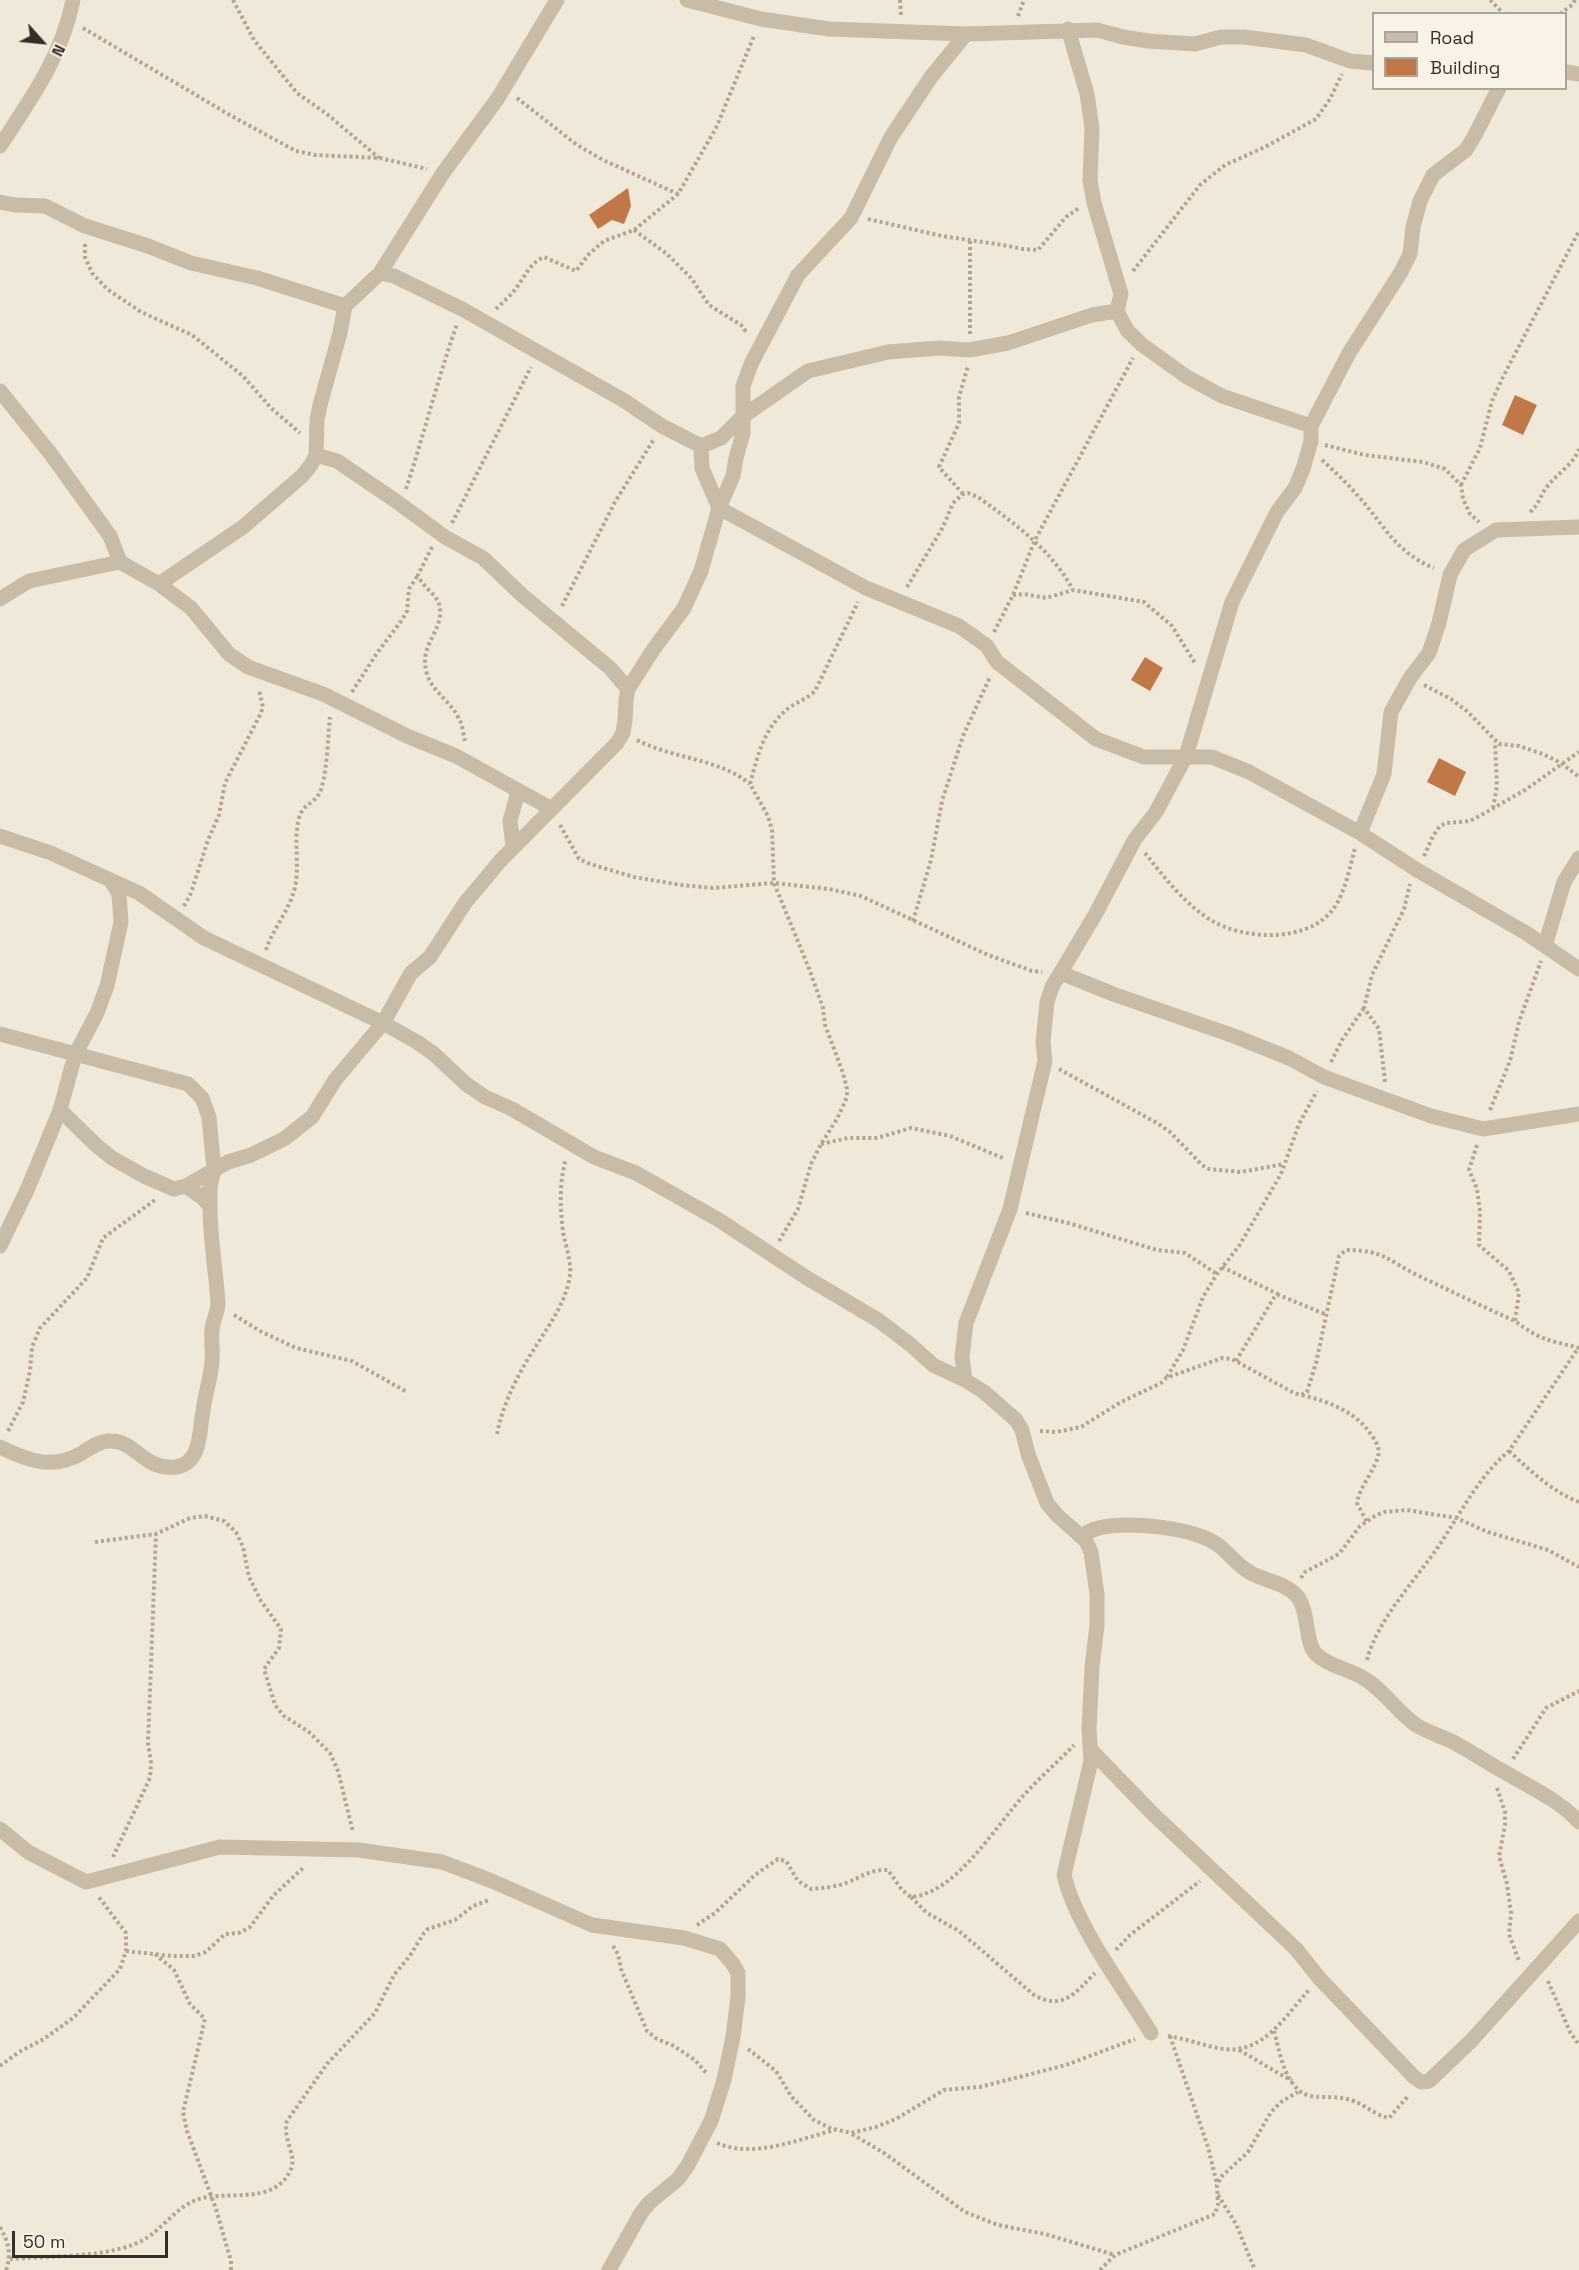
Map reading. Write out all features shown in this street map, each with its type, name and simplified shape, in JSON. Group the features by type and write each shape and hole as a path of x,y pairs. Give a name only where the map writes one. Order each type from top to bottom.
{"street":[{"path":"0,146 43,82 55,58 69,20 73,0"},
{"path":"159,584 243,527 302,476 316,450 320,405 345,306 380,273 443,173 504,88 557,0"},
{"path":"687,0 761,19 829,29 966,34 1068,29 1097,30 1148,41 1195,44 1221,37 1267,39 1306,45 1350,61 1372,63"},
{"path":"1068,29 1088,94 1092,128 1089,180 1121,294 1117,311 1127,330 1141,344 1187,377 1310,438"},
{"path":"180,1187 228,1162 275,1144 312,1117 335,1080 383,1023 411,973 430,957 465,903 513,846 617,743 622,733 628,689 684,608 701,571 719,508 733,476 743,433 743,386 752,362 798,275 854,213 881,152 931,77 966,34"},
{"path":"965,1380 962,1358 966,1323 1010,1209 1020,1170 1046,1061 1043,1042 1047,1002 1052,987 1135,840 1156,812 1186,756 1232,602 1277,512 1294,488 1303,469 1310,438 1349,353 1410,254 1413,228 1420,201 1433,175 1466,150 1498,90"},
{"path":"0,202 45,206 85,226 148,246 191,263 257,278 345,306"},
{"path":"380,273 394,276 462,309 623,400 662,426 701,446 721,438 742,417 808,371 888,352 939,348 969,350 1008,343 1092,315 1117,311"},
{"path":"0,391 50,453 110,536 120,562 159,584 191,608 228,654 254,669 338,702 471,765 550,808"},
{"path":"701,446 702,468 719,508 866,588 959,626 987,646 997,663 1096,739 1144,757 1212,757 1249,772 1360,833 1579,969"},
{"path":"316,450 337,461 442,535 483,558 553,622 610,668 628,689"},
{"path":"1360,833 1384,774 1392,712 1410,678 1432,646 1450,575 1464,549 1502,530 1579,527"},
{"path":"0,599 30,581 120,562"},
{"path":"513,846 510,821 518,790"},
{"path":"0,836 51,853 139,893 204,938 383,1023 434,1054 466,1084 485,1098 512,1109 594,1157 636,1173 719,1220 879,1320 933,1365 965,1380 1002,1406 1016,1420 1022,1430 1028,1454 1047,1503 1057,1515 1082,1535 1091,1552 1097,1594 1089,1728 1092,1761 1064,1875 1068,1893 1078,1914 1151,2033"},
{"path":"1545,946 1564,882 1579,858"},
{"path":"0,1246 28,1188 60,1110 75,1055 97,1013 107,986 121,922 118,894 111,881"},
{"path":"1061,973 1289,1058 1324,1077 1431,1116 1483,1129 1579,1114"},
{"path":"0,1034 188,1084 202,1098 209,1117 214,1170 210,1188 210,1207 218,1305 212,1328 210,1380 199,1441 194,1456 187,1464 176,1467 159,1467 133,1452 124,1442 108,1440 71,1460 47,1464 0,1448"},
{"path":"60,1110 112,1158 144,1176 180,1187 203,1198 210,1207"},
{"path":"1082,1535 1099,1528 1147,1525 1192,1534 1218,1545 1247,1571 1292,1592 1302,1604 1306,1614 1313,1652 1331,1665 1363,1677 1374,1684 1415,1724 1480,1756 1500,1778 1559,1804 1579,1822"},
{"path":"1091,1750 1212,1871 1296,1949 1320,1979 1414,2078 1426,2082 1471,2041 1579,1921"},
{"path":"0,1829 28,1852 86,1882 220,1847 359,1850 442,1862 599,1926 684,1938 720,1949 738,1973 733,2037 720,2091 705,2132 688,2165 678,2179 649,2203 641,2213 609,2270"}],"path":[{"path":"233,0 254,40 297,93 327,114 380,158"},
{"path":"1490,0 1502,12"},
{"path":"1563,12 1575,0"},
{"path":"481,320 515,290 528,270 539,259 544,257 576,271 589,254 604,241 634,230 678,194 716,128 761,19"},
{"path":"69,20 296,151 315,155 380,158 443,173"},
{"path":"1121,294 1134,269 1200,185 1225,165 1265,147 1316,119 1350,61"},
{"path":"504,88 577,145 603,160 678,194"},
{"path":"854,213 875,222 970,241 1038,250 1074,210 1094,203"},
{"path":"85,226 85,257 92,273 107,289 141,312 192,335 243,376 316,450"},
{"path":"634,230 670,257 691,278 709,305 745,329 750,340 752,362"},
{"path":"1579,231 1492,401 1480,448 1461,485 1463,498 1470,514 1480,522 1502,530 1537,506 1545,490 1579,452"},
{"path":"963,494 939,467 959,423 959,397 967,370 970,241"},
{"path":"400,504 462,309"},
{"path":"987,646 1013,594 1035,540 1141,344"},
{"path":"262,965 269,942 291,900 295,887 298,862 295,835 301,811 319,794 324,779 338,702 402,620 407,611 409,589 442,535 538,352"},
{"path":"553,622 615,502 662,426"},
{"path":"1310,438 1365,455 1423,462 1445,469 1461,485"},
{"path":"1310,438 1405,552 1418,562 1450,575"},
{"path":"897,602 927,555 953,503 963,494 968,493 978,497 1035,540 1056,562 1073,590"},
{"path":"418,575 440,603 441,612 439,623 426,651 424,661 428,677 436,693 450,705 460,720 471,765"},
{"path":"750,784 759,751 770,726 784,712 815,691 866,588"},
{"path":"1013,594 1046,598 1073,590 1144,602 1172,626 1207,681"},
{"path":"913,921 931,860 942,801 963,736 997,663"},
{"path":"176,919 191,893 198,874 208,840 219,815 225,783 261,713 262,701 254,669"},
{"path":"1410,678 1451,699 1485,727 1495,741 1504,746 1519,746 1562,763 1579,777"},
{"path":"622,733 652,748 699,760 738,774 750,784 768,816 772,830 774,883 810,971 823,1008 825,1025 843,1072 847,1097 837,1119 821,1144 805,1180 798,1209 772,1255"},
{"path":"1492,809 1497,786 1495,741"},
{"path":"1022,1430 1056,1432 1081,1427 1121,1402 1161,1383 1166,1378 1183,1350 1203,1298 1217,1274 1239,1246 1281,1174 1299,1124 1342,1040 1364,1008 1372,975 1404,909 1409,886 1433,836 1440,826 1446,823 1470,820 1492,809 1525,790 1579,752"},
{"path":"550,808 568,835 579,859 590,864 634,877 681,885 713,888 774,883 861,896 988,954 1032,971 1061,973"},
{"path":"1135,840 1175,891 1211,920 1242,932 1266,935 1293,934 1310,928 1335,908 1360,833"},
{"path":"1515,1322 1519,1293 1509,1271 1479,1245 1480,1210 1477,1189 1469,1170 1510,1061 1519,1022 1536,980 1545,946"},
{"path":"1364,1008 1379,1029 1387,1100"},
{"path":"1046,1061 1157,1123 1170,1132 1202,1165 1241,1172 1284,1164"},
{"path":"821,1144 856,1138 876,1138 911,1128 931,1130 996,1154 1020,1170"},
{"path":"497,1434 501,1414 535,1347 554,1320 569,1282 571,1270 560,1208 562,1174 569,1144"},
{"path":"0,1448 23,1402 30,1371 32,1347 39,1328 87,1278 103,1238 129,1218 180,1187"},
{"path":"1010,1209 1068,1223 1157,1250 1185,1253 1217,1274"},
{"path":"1301,1395 1307,1392 1311,1385 1339,1257 1346,1250 1373,1251 1515,1322 1546,1341 1579,1347 1547,1391 1509,1451 1495,1462 1478,1482 1456,1518 1390,1613 1370,1649 1363,1677"},
{"path":"1222,1267 1327,1315"},
{"path":"1236,1361 1271,1301 1279,1295"},
{"path":"218,1305 260,1331 296,1348 352,1361 407,1392"},
{"path":"1166,1378 1222,1358 1236,1361 1301,1395 1353,1414 1369,1431 1379,1450 1377,1460 1361,1489 1357,1503 1367,1522"},
{"path":"1509,1451 1543,1481 1565,1496 1579,1502"},
{"path":"1292,1592 1305,1572 1339,1554 1360,1526 1384,1512 1407,1510 1456,1518 1488,1533 1548,1550 1579,1567"},
{"path":"95,1542 156,1534 190,1518 205,1516 224,1521 236,1532 243,1547 249,1577 280,1629 279,1648 264,1669 275,1705 284,1716 309,1732 330,1753 338,1771 359,1850"},
{"path":"105,1878 120,1837 150,1778 151,1762 148,1743 156,1534"},
{"path":"1527,1977 1512,1947 1509,1934 1511,1913 1507,1884 1499,1856 1505,1826 1500,1778 1546,1708 1579,1691"},
{"path":"911,1897 919,1896 939,1886 960,1872 1025,1793 1089,1728"},
{"path":"126,1952 194,1956 206,1952 225,1934 239,1933 250,1927 273,1896 295,1874 327,1848"},
{"path":"684,1938 702,1920 715,1913 755,1875 778,1859 786,1862 798,1881 811,1889 846,1883 865,1873 888,1870 902,1890 927,1913 959,1931 975,1947 1043,2000 1062,2001 1073,1995 1130,1935 1212,1871"},
{"path":"0,2066 73,2018 120,1969 126,1952 126,1934 86,1882"},
{"path":"10,2259 91,2253 132,2246 146,2239 189,2204 212,2196 269,2191 284,2180 291,2169 293,2160 284,2130 287,2121 327,2064 375,2013 394,1975 424,1933 428,1929 455,1920 473,1906 487,1900 522,1894"},
{"path":"599,1926 618,1954 621,1969 647,2031 695,2060 720,2091"},
{"path":"155,1954 174,1970 190,2004 205,2019 183,2112 187,2131 212,2196 231,2261 231,2270"},
{"path":"1541,1964 1570,2032 1579,2045"},
{"path":"1238,2050 1256,2043 1274,2031 1320,1979"},
{"path":"1274,2031 1284,2067 1292,2082 1299,2092 1309,2096 1349,2099 1389,2118 1408,2096 1426,2082"},
{"path":"851,2133 896,2119 944,2090 980,2087 1066,2065 1151,2033 1238,2050 1292,2082"},
{"path":"1100,2270 1115,2255 1215,2214 1218,2205 1218,2185 1208,2147 1170,2036"},
{"path":"733,2037 776,2071 791,2096 814,2120 851,2133 884,2153 965,2212 998,2225 1045,2234 1115,2255"},
{"path":"1218,2185 1221,2176 1248,2152 1271,2112 1281,2102 1299,2092"},
{"path":"705,2132 717,2143 728,2148 765,2148 836,2129"},
{"path":"1218,2194 1236,2224 1255,2270"},
{"path":"0,2227 8,2242 10,2259 6,2270"}],"building":[{"path":"628,188 631,206 624,224 612,220 598,229 589,215"},
{"path":"1515,395 1537,405 1523,435 1502,425"},
{"path":"1145,657 1163,668 1150,691 1131,680"},
{"path":"1439,758 1466,772 1455,796 1427,782"}]}
